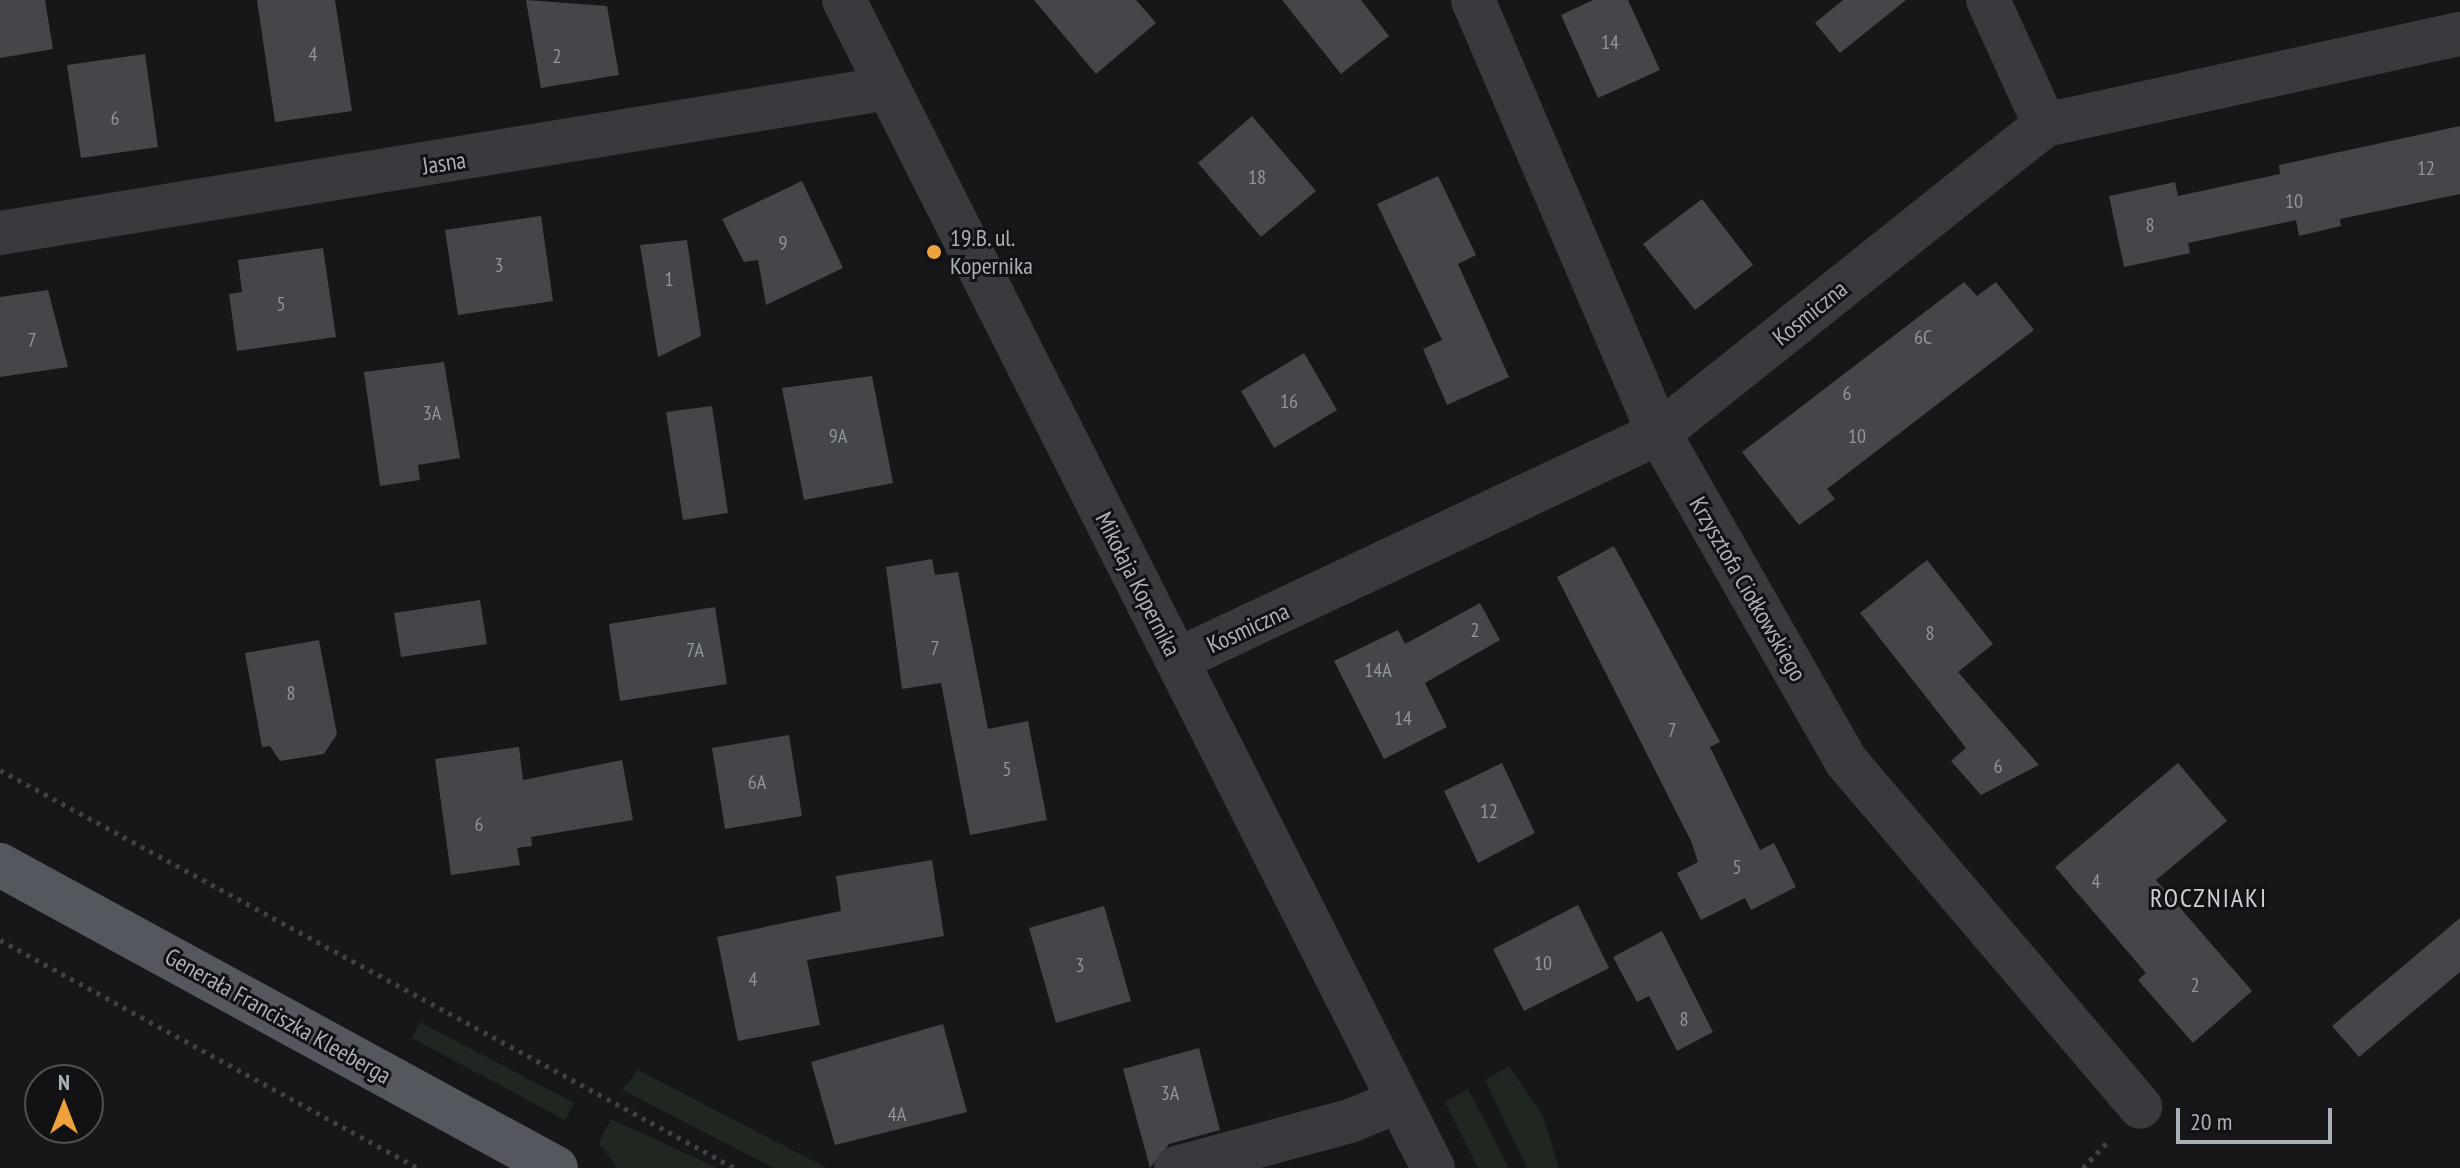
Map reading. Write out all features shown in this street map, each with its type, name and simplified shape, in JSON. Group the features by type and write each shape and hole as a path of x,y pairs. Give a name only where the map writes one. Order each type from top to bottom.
{"main road":[{"name":"Generała Franciszka Kleeberga","path":"0,865 556,1168"}],"street":[{"name":"Mikołaja Kopernika","path":"844,0 1433,1168"},
{"name":"Krzysztofa Ciołkowskiego","path":"1473,0 1659,433 1846,761 2140,1107"},
{"path":"1988,0 2045,125"},
{"name":"Kosmiczna","path":"1177,660 1659,433 2045,125 2460,34"},
{"name":"Jasna","path":"0,233 888,88"},
{"path":"1176,1168 1350,1121 1399,1101"}],"path":[{"path":"0,770 735,1168"},
{"path":"0,940 418,1168"}],"shaded area":[{"path":"420,1022 574,1103 565,1120 412,1038"},
{"path":"1509,1066 1543,1116 1559,1168 1527,1168 1485,1080"},
{"path":"638,1070 827,1168 774,1168 622,1090"},
{"path":"1468,1089 1509,1168 1478,1168 1445,1102"},
{"path":"611,1119 715,1168 617,1168 599,1143"}],"building":[{"path":"0,0 45,0 53,49 0,58"},
{"path":"257,0 335,0 352,111 275,122"},
{"path":"526,0 607,6 619,75 541,88"},
{"path":"1034,0 1136,0 1156,23 1096,74"},
{"path":"1282,0 1361,0 1389,36 1341,74"},
{"path":"1593,0 1628,0 1660,70 1598,98 1561,15"},
{"path":"1843,0 1906,0 1840,53 1815,23"},
{"path":"145,54 158,147 81,158 67,65"},
{"path":"1252,116 1316,191 1261,237 1198,163"},
{"path":"2460,126 2460,194 2340,219 2341,226 2299,236 2296,220 2188,243 2190,253 2124,267 2109,196 2175,182 2178,196 2280,174 2279,165"},
{"path":"1438,176 1476,255 1458,264 1509,377 1447,405 1423,349 1442,340 1377,204"},
{"path":"802,181 843,268 766,305 758,260 744,262 722,219"},
{"path":"1702,199 1753,265 1695,310 1643,244"},
{"path":"541,216 553,301 458,315 445,230"},
{"path":"687,240 701,336 658,357 640,245"},
{"path":"323,248 336,337 237,351 229,294 242,292 238,260"},
{"path":"1964,282 1977,296 1996,282 2034,330 1827,489 1835,499 1799,525 1742,452"},
{"path":"48,290 68,367 0,377 0,297"},
{"path":"1304,353 1337,410 1274,448 1241,391"},
{"path":"444,362 460,458 418,465 420,480 380,486 364,372"},
{"path":"872,376 893,483 804,500 782,388"},
{"path":"712,406 728,513 683,520 666,412"},
{"path":"1614,546 1720,742 1710,747 1760,850 1774,843 1796,887 1751,910 1745,898 1701,920 1677,873 1698,862 1691,841 1557,577"},
{"path":"932,559 935,575 958,572 988,729 1028,721 1047,820 970,835 941,683 902,689 886,567"},
{"path":"1927,560 1993,644 1958,672 2039,765 1981,795 1951,761 1966,748 1860,613"},
{"path":"480,600 487,644 401,657 394,613"},
{"path":"1480,603 1500,640 1425,683 1447,727 1384,759 1334,661 1398,630 1405,644"},
{"path":"715,607 727,684 620,701 609,624"},
{"path":"319,640 337,734 324,754 280,761 270,746 262,747 245,653"},
{"path":"789,735 802,816 725,829 712,748"},
{"path":"519,747 523,780 622,760 633,820 531,837 532,846 517,848 520,865 451,875 435,759"},
{"path":"1502,763 1535,833 1478,863 1444,791"},
{"path":"2178,763 2227,821 2156,880 2252,991 2193,1043 2138,980 2146,973 2055,867"},
{"path":"932,860 944,936 807,960 820,1025 738,1041 717,937 841,911 836,876"},
{"path":"1578,905 1609,968 1524,1011 1493,949"},
{"path":"1104,906 1131,1001 1056,1023 1029,928"},
{"path":"2460,918 2460,972 2359,1057 2332,1026"},
{"path":"1662,931 1713,1032 1677,1051 1649,996 1637,1002 1613,957"},
{"path":"943,1024 967,1112 835,1145 811,1062"},
{"path":"1199,1048 1220,1130 1169,1144 1150,1168 1123,1069"}],"place":[{"name":"19.B. ul. Kopernika","path":"934,252"}],"district":[{"name":"ROCZNIAKI","path":"2209,898"}]}
